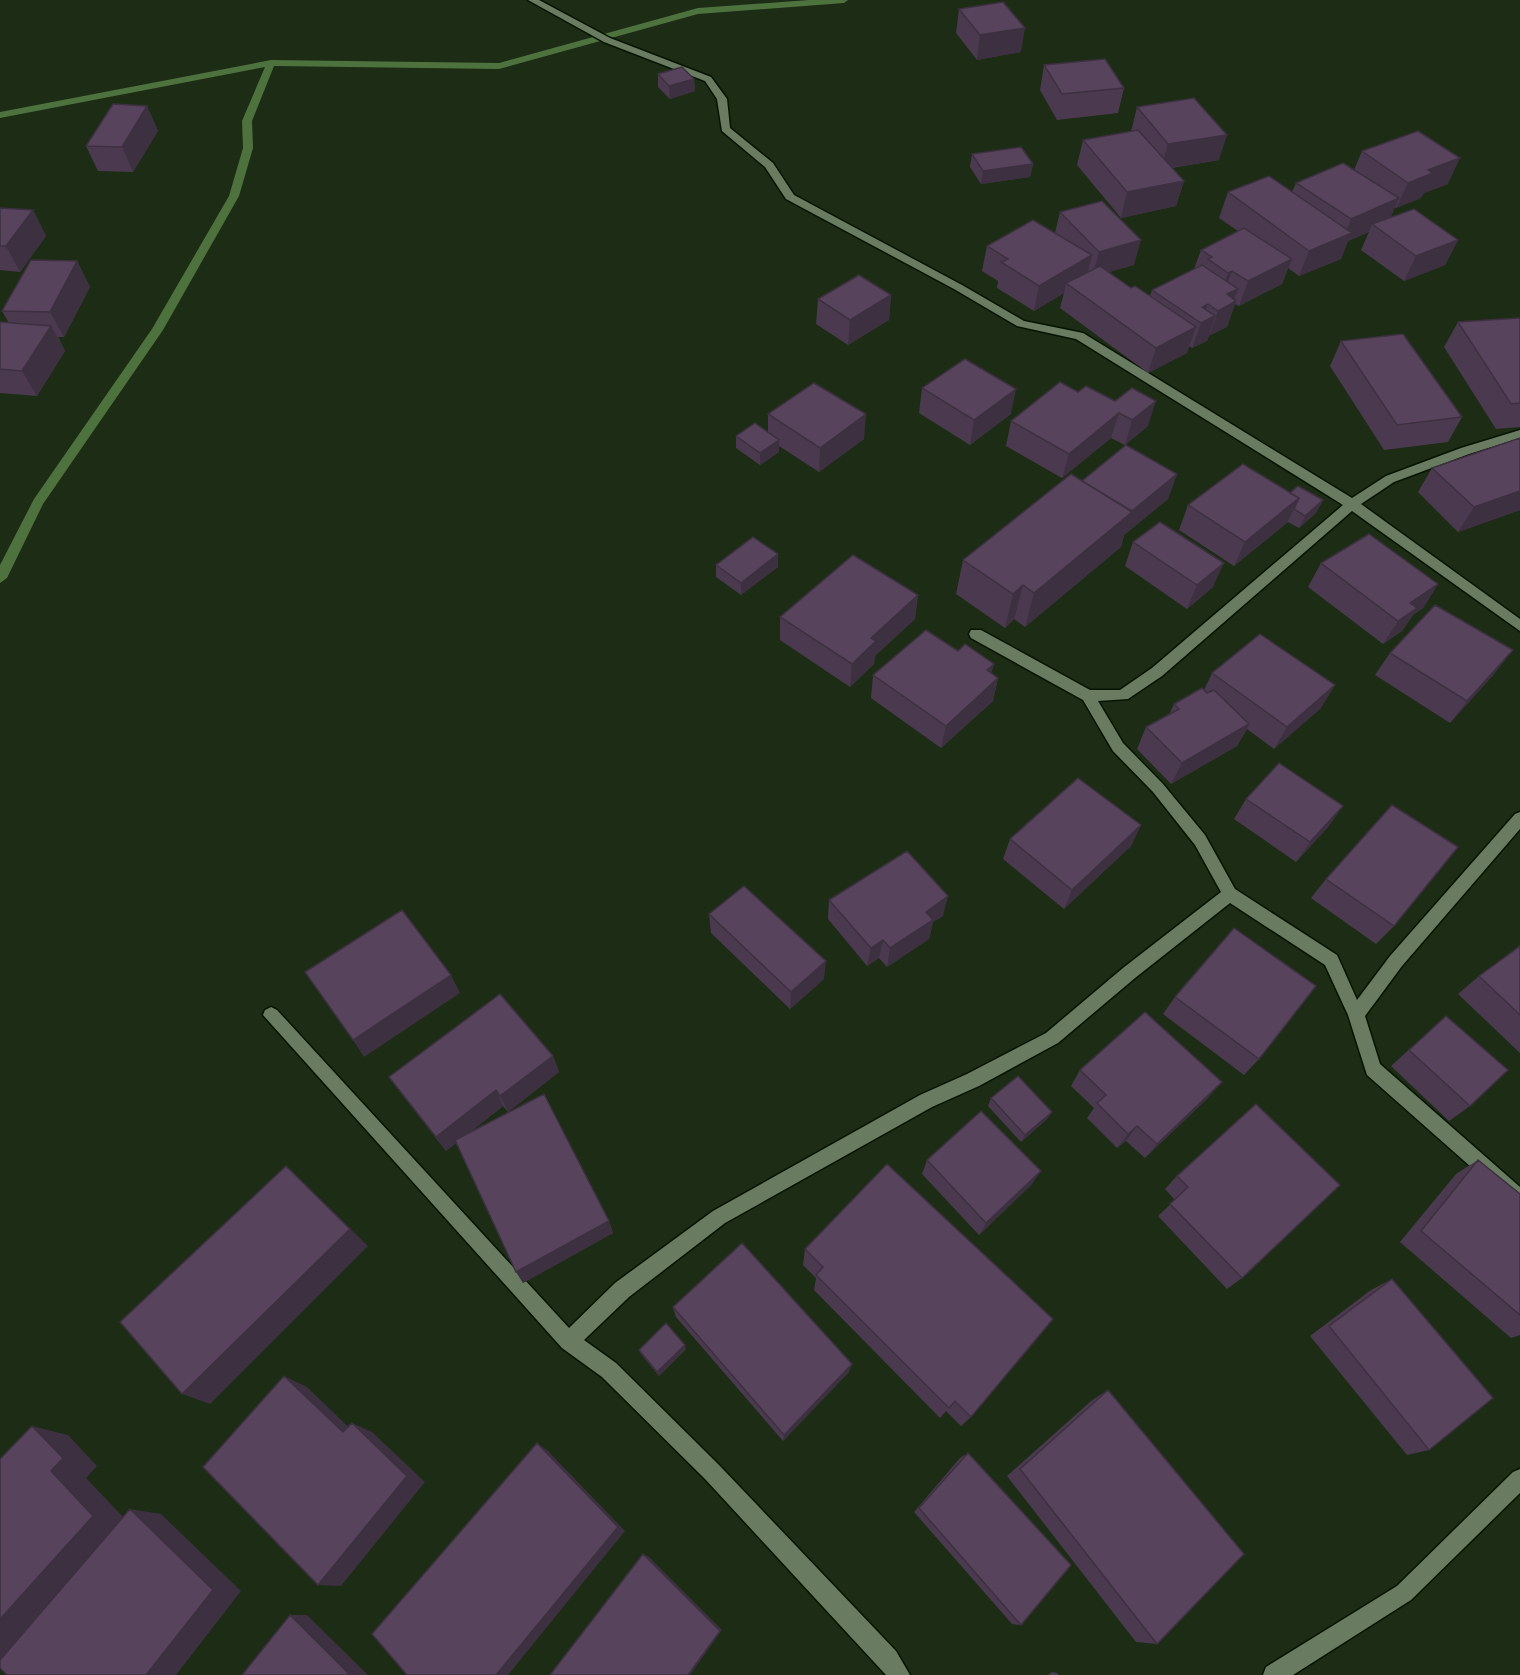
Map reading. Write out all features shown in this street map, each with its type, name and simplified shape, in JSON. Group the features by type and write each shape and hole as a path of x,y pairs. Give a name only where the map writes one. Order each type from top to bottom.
{"street":[{"path":"532,0 607,40 708,79 722,99 725,129 769,165 790,197 958,287 1021,324 1079,336 1352,504 1520,626"},
{"path":"1088,696 1123,694 1157,672 1352,504 1390,479 1465,451 1520,434"},
{"path":"976,634 1088,696 1118,747 1158,788 1200,840 1230,894 1330,960 1356,1015 1373,1069 1520,1199"},
{"path":"1356,1015 1396,961 1520,818"},
{"path":"569,1341 622,1290 719,1217 926,1101 973,1080 1052,1038 1129,973 1230,894"},
{"path":"271,1015 569,1341 609,1370 712,1472 888,1659 899,1675"},
{"path":"1274,1675 1404,1593 1520,1479"}],"building":[{"path":"1003,2 1025,28 980,35 959,9"},
{"path":"1105,59 1124,88 1062,94 1044,65"},
{"path":"682,67 694,79 669,86 658,74"},
{"path":"1194,98 1227,135 1168,144 1137,107"},
{"path":"113,104 147,106 122,147 86,146"},
{"path":"1138,130 1184,181 1127,192 1083,140"},
{"path":"1418,131 1460,158 1428,170 1433,173 1408,183 1362,151"},
{"path":"1021,147 1033,164 983,171 972,154"},
{"path":"1343,163 1399,198 1351,219 1296,183"},
{"path":"1269,176 1352,233 1309,251 1228,192"},
{"path":"1102,201 1141,240 1099,252 1060,212"},
{"path":"0,208 33,210 6,246 0,246"},
{"path":"1414,209 1458,240 1416,256 1372,224"},
{"path":"1033,220 1092,255 1039,286 1001,262 1008,259 987,246"},
{"path":"1244,228 1292,259 1248,281 1232,271 1228,273 1208,259 1212,257 1201,250"},
{"path":"31,260 77,261 50,312 2,311"},
{"path":"1202,265 1238,289 1227,294 1236,301 1218,311 1208,304 1202,307 1215,316 1201,323 1152,290"},
{"path":"1100,266 1131,288 1135,286 1196,327 1156,348 1066,283"},
{"path":"859,275 891,295 850,320 818,299"},
{"path":"1520,318 1520,403 1511,404 1458,322"},
{"path":"0,322 51,326 22,371 0,369"},
{"path":"1403,334 1462,417 1397,425 1341,341"},
{"path":"965,359 1016,389 974,420 922,388"},
{"path":"1060,382 1078,392 1086,386 1115,401 1132,388 1156,401 1132,420 1119,413 1069,454 1011,421"},
{"path":"814,383 866,414 820,448 768,414"},
{"path":"755,423 779,440 760,453 736,436"},
{"path":"1520,438 1520,491 1474,507 1432,468"},
{"path":"1126,445 1177,474 1132,511 1082,481"},
{"path":"1243,464 1299,498 1245,542 1188,505"},
{"path":"1071,474 1132,512 1034,593 1023,585 1013,594 963,560"},
{"path":"1298,486 1323,500 1305,516 1294,509 1299,498 1290,493"},
{"path":"1160,522 1224,563 1197,585 1133,542"},
{"path":"1369,534 1438,584 1410,603 1417,608 1398,621 1321,563"},
{"path":"753,537 778,554 741,583 716,565"},
{"path":"853,555 918,595 871,638 876,641 852,664 780,617"},
{"path":"1435,605 1513,650 1467,701 1390,653"},
{"path":"926,630 958,651 965,644 994,664 987,670 998,678 946,726 873,675"},
{"path":"1260,634 1335,685 1287,727 1212,673"},
{"path":"1202,688 1207,693 1214,690 1249,724 1182,763 1146,727 1179,709 1174,704"},
{"path":"1279,763 1343,806 1310,842 1246,799"},
{"path":"1078,778 1141,825 1072,890 1010,839"},
{"path":"1392,805 1458,847 1394,926 1326,879"},
{"path":"907,851 948,896 926,912 933,920 890,948 883,940 871,948 829,900"},
{"path":"744,886 826,961 791,992 709,914"},
{"path":"402,910 451,975 353,1040 305,972"},
{"path":"1234,928 1316,986 1259,1059 1175,997"},
{"path":"1520,946 1520,1015 1479,976"},
{"path":"500,994 553,1056 500,1096 496,1090 436,1137 389,1077"},
{"path":"1145,1012 1222,1082 1157,1144 1137,1126 1128,1134 1097,1103 1106,1095 1080,1070"},
{"path":"1446,1016 1508,1070 1470,1106 1409,1050"},
{"path":"1018,1076 1052,1112 1025,1135 991,1098"},
{"path":"544,1094 609,1221 516,1272 455,1140"},
{"path":"1256,1104 1340,1185 1242,1278 1170,1204 1188,1187 1177,1176"},
{"path":"981,1111 1041,1171 986,1223 927,1160"},
{"path":"1478,1160 1520,1194 1520,1315 1421,1231"},
{"path":"887,1164 1053,1319 971,1417 955,1401 949,1408 816,1275 823,1267 805,1249"},
{"path":"286,1166 350,1229 182,1394 120,1322"},
{"path":"742,1243 852,1364 784,1435 673,1307"},
{"path":"1392,1279 1493,1398 1429,1450 1329,1326"},
{"path":"666,1323 685,1345 657,1372 639,1350"},
{"path":"284,1376 343,1432 352,1423 407,1476 318,1585 203,1467"},
{"path":"1108,1390 1244,1554 1157,1644 1020,1469"},
{"path":"32,1426 63,1458 51,1471 93,1516 0,1619 0,1459"},
{"path":"537,1443 618,1527 496,1675 407,1675 372,1634"},
{"path":"968,1453 1071,1565 1021,1625 919,1508"},
{"path":"130,1509 213,1590 146,1675 7,1675 0,1668 0,1660"},
{"path":"643,1554 720,1631 688,1675 550,1675"},
{"path":"290,1615 350,1675 242,1675"}],"waterway":[{"path":"271,63 499,66 698,11 844,0"},
{"path":"0,115 271,63"},
{"path":"0,578 38,502 157,330 234,196 248,148 247,121 271,63"}]}
